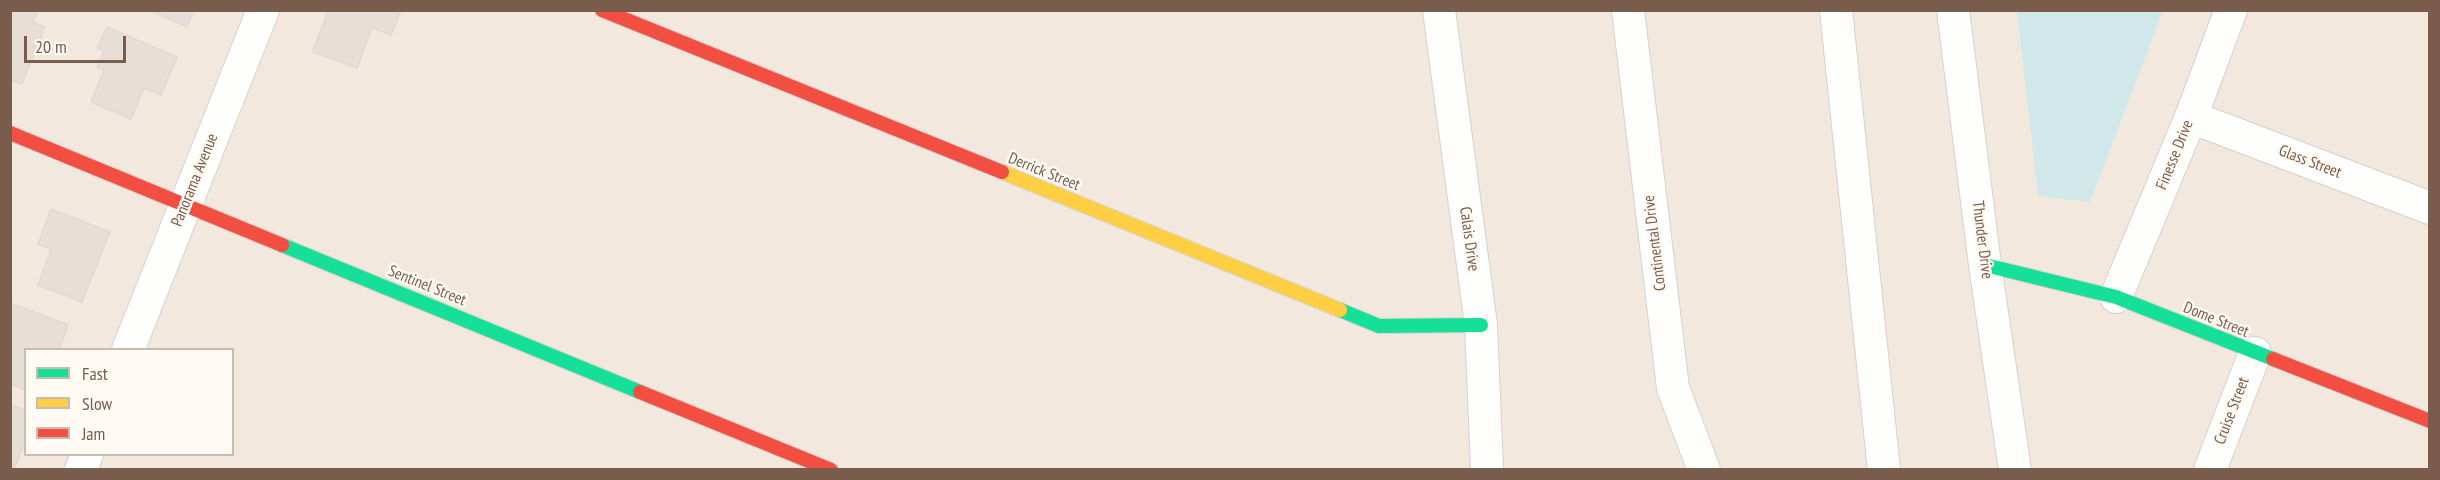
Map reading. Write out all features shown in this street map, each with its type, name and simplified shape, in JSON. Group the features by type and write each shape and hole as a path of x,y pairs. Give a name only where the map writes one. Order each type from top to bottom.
{"street":[{"name":"Panorama Avenue","path":"129,348 263,10"},
{"name":"Derrick Street","path":"603,10 1379,326 1481,325"},
{"name":"Calais Drive","path":"1439,10 1481,325 1487,470"},
{"name":"Continental Drive","path":"1628,10 1673,388 1704,470"},
{"path":"1836,10 1884,470"},
{"name":"Thunder Drive","path":"1953,10 1985,266 2015,470"},
{"name":"Finesse Drive","path":"2116,297 2191,117 2231,10"},
{"name":"Glass Street","path":"2191,117 2430,207"},
{"name":"Sentinel Street","path":"10,134 831,470"},
{"name":"Dome Street","path":"1985,266 2116,297 2430,421"},
{"name":"Cruise Street","path":"2210,470 2255,353"}],"shaded area":[{"path":"10,11 2429,11 2429,469 11,469"}],"water":[{"path":"2017,11 2163,11 2090,202 2038,196"}],"building":[{"path":"10,10 38,10 33,22 45,27 22,84 10,80"},
{"path":"149,10 194,10 187,27"},
{"path":"328,10 401,11 391,35 372,28 357,68 313,52"},
{"path":"107,27 177,57 161,95 144,88 131,119 91,102 104,70 97,67 104,51 97,48"},
{"path":"51,209 110,232 82,302 38,285 51,249 38,244"},
{"path":"10,303 68,325 60,348 24,348 24,389 10,384"},
{"path":"10,405 24,409 24,443 14,470 10,470"}],"traffic: fast":[{"path":"282,245 640,392"},
{"path":"1985,265 2116,297 2273,359"},
{"path":"1340,310 1379,326 1481,325"}],"traffic: slow":[{"path":"1002,172 1340,310"}],"traffic: jam":[{"path":"602,10 1002,172"},
{"path":"10,133 282,245"},
{"path":"2273,359 2430,421"},
{"path":"640,392 831,470"}]}
